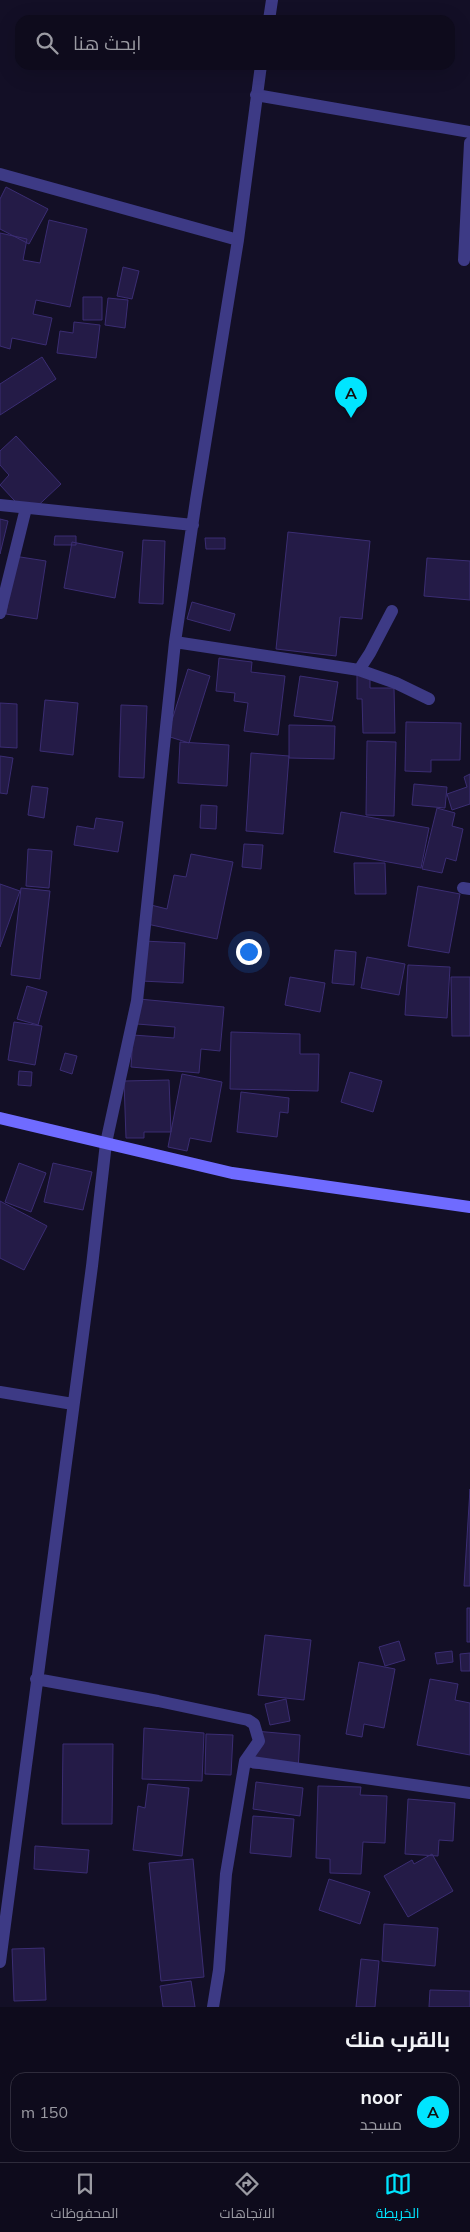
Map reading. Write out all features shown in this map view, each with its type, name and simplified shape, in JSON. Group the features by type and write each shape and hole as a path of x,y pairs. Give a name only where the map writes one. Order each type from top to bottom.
{"main road":[{"path":"0,1118 232,1173 470,1208"}],"street":[{"path":"269,15 272,0"},
{"path":"0,1962 106,1143 138,1001 176,642 192,526 238,240 260,70"},
{"path":"256,95 470,132"},
{"path":"464,260 470,143"},
{"path":"0,174 238,240"},
{"path":"0,505 192,526"},
{"path":"0,614 26,508"},
{"path":"359,670 392,611"},
{"path":"176,642 359,670 430,699"},
{"path":"0,1392 73,1404"},
{"path":"36,1679 158,1701 248,1720 254,1724 259,1741 245,1761 226,1874 219,1970 213,2007"},
{"path":"245,1761 470,1793"}],"building":[{"path":"6,187 48,209 29,244 0,229 0,199"},
{"path":"49,220 87,229 70,307 36,300 33,314 52,318 46,345 12,338 10,349 0,346 0,233 27,239 23,260 40,263"},
{"path":"123,267 139,271 132,299 117,296"},
{"path":"83,297 102,297 102,320 83,320"},
{"path":"108,298 128,300 125,328 105,325"},
{"path":"74,322 100,325 96,358 57,353 60,331 73,333"},
{"path":"42,357 56,379 0,415 0,384"},
{"path":"16,436 61,484 28,515 0,485 9,475 0,465 0,451"},
{"path":"0,519 8,521 0,554"},
{"path":"288,532 370,541 362,619 340,617 336,656 276,649"},
{"path":"55,536 76,536 76,545 54,545"},
{"path":"205,538 225,538 225,549 206,549"},
{"path":"143,540 165,541 163,604 139,603"},
{"path":"72,542 123,552 115,598 64,588"},
{"path":"14,556 46,561 37,619 6,614"},
{"path":"427,558 470,561 470,600 424,596"},
{"path":"192,602 235,614 230,631 187,619"},
{"path":"219,658 252,662 251,672 285,676 278,735 244,731 248,703 234,701 235,693 216,691"},
{"path":"188,669 210,676 189,743 167,736"},
{"path":"357,670 370,670 370,688 394,688 395,733 363,733 362,699 357,699"},
{"path":"300,676 338,682 332,721 294,716"},
{"path":"45,700 78,703 73,755 40,751"},
{"path":"0,703 17,704 17,748 0,747"},
{"path":"121,705 147,706 144,778 119,777"},
{"path":"406,722 461,723 460,760 431,760 431,772 405,771"},
{"path":"289,725 335,726 334,759 289,758"},
{"path":"367,741 396,742 394,816 366,815"},
{"path":"180,742 229,745 227,786 178,783"},
{"path":"251,753 289,756 283,834 246,831"},
{"path":"0,756 13,758 7,794 0,793"},
{"path":"470,774 470,804 452,810 447,794 467,787 464,777"},
{"path":"414,784 447,787 445,808 412,805"},
{"path":"32,786 48,788 44,818 28,815"},
{"path":"201,805 217,806 216,829 200,828"},
{"path":"437,808 455,813 452,826 463,829 456,861 446,858 442,873 422,869"},
{"path":"341,812 429,828 421,868 334,852"},
{"path":"96,818 123,822 118,852 74,845 77,826 94,829"},
{"path":"244,844 263,845 261,869 242,867"},
{"path":"28,849 52,851 49,888 26,886"},
{"path":"191,854 233,862 217,939 147,924 151,905 167,909 174,875 186,877"},
{"path":"354,863 385,863 386,894 355,894"},
{"path":"0,884 20,891 0,947"},
{"path":"418,886 460,894 449,953 408,946"},
{"path":"21,888 50,891 40,979 11,975"},
{"path":"143,941 185,943 183,983 141,981"},
{"path":"335,950 356,952 354,985 332,983"},
{"path":"367,957 405,964 399,995 361,988"},
{"path":"408,965 450,967 447,1018 405,1015"},
{"path":"290,977 325,983 320,1012 285,1005"},
{"path":"451,977 470,977 470,1036 452,1036"},
{"path":"27,986 47,992 38,1025 17,1019"},
{"path":"139,999 224,1007 220,1051 201,1049 199,1073 131,1067 133,1035 174,1038 175,1027 137,1024"},
{"path":"14,1022 42,1026 35,1065 8,1060"},
{"path":"231,1032 300,1034 300,1054 319,1054 318,1091 230,1089"},
{"path":"65,1053 77,1056 72,1074 60,1070"},
{"path":"19,1071 32,1072 31,1086 18,1085"},
{"path":"350,1072 382,1081 373,1112 341,1102"},
{"path":"182,1074 222,1082 211,1142 190,1138 187,1151 168,1147"},
{"path":"169,1080 171,1132 144,1132 144,1138 126,1138 124,1081"},
{"path":"241,1092 289,1098 288,1113 280,1112 277,1137 237,1132"},
{"path":"19,1163 46,1173 31,1212 5,1202"},
{"path":"53,1163 92,1172 83,1210 44,1202"},
{"path":"0,1201 47,1226 24,1270 0,1258"},
{"path":"470,1489 470,1586 464,1586"},
{"path":"467,1608 470,1608 470,1642 467,1642"},
{"path":"265,1635 311,1640 304,1700 258,1695"},
{"path":"399,1641 405,1660 385,1666 379,1647"},
{"path":"452,1651 453,1662 437,1664 435,1653"},
{"path":"470,1653 470,1671 461,1671 460,1654"},
{"path":"359,1662 395,1669 384,1728 364,1724 362,1737 346,1734"},
{"path":"430,1679 458,1684 455,1700 470,1703 470,1755 417,1745"},
{"path":"286,1699 290,1721 270,1725 265,1704"},
{"path":"144,1728 204,1733 202,1781 142,1779"},
{"path":"255,1731 300,1735 298,1771 252,1768"},
{"path":"206,1734 233,1735 231,1775 205,1774"},
{"path":"63,1744 113,1744 112,1824 62,1824"},
{"path":"256,1782 303,1788 300,1816 253,1809"},
{"path":"148,1784 189,1788 182,1856 133,1850 138,1806 145,1808"},
{"path":"318,1786 361,1787 360,1795 387,1796 385,1843 363,1842 361,1874 330,1873 330,1859 316,1858"},
{"path":"408,1799 455,1803 453,1841 439,1840 438,1856 405,1854"},
{"path":"253,1816 294,1819 291,1857 250,1853"},
{"path":"35,1846 89,1850 87,1873 34,1869"},
{"path":"432,1854 453,1891 408,1917 384,1876 412,1860 414,1864"},
{"path":"193,1859 204,1977 161,1981 149,1863"},
{"path":"329,1879 370,1892 360,1924 319,1910"},
{"path":"384,1924 438,1928 435,1966 382,1961"},
{"path":"44,1948 46,2000 14,2001 12,1949"},
{"path":"361,1959 379,1961 375,2007 356,2007"},
{"path":"191,1981 195,2007 163,2007 160,1986"},
{"path":"430,1990 470,1991 470,2007 429,2007"}],"place":[{"name":"noor","path":"351,418"}]}
